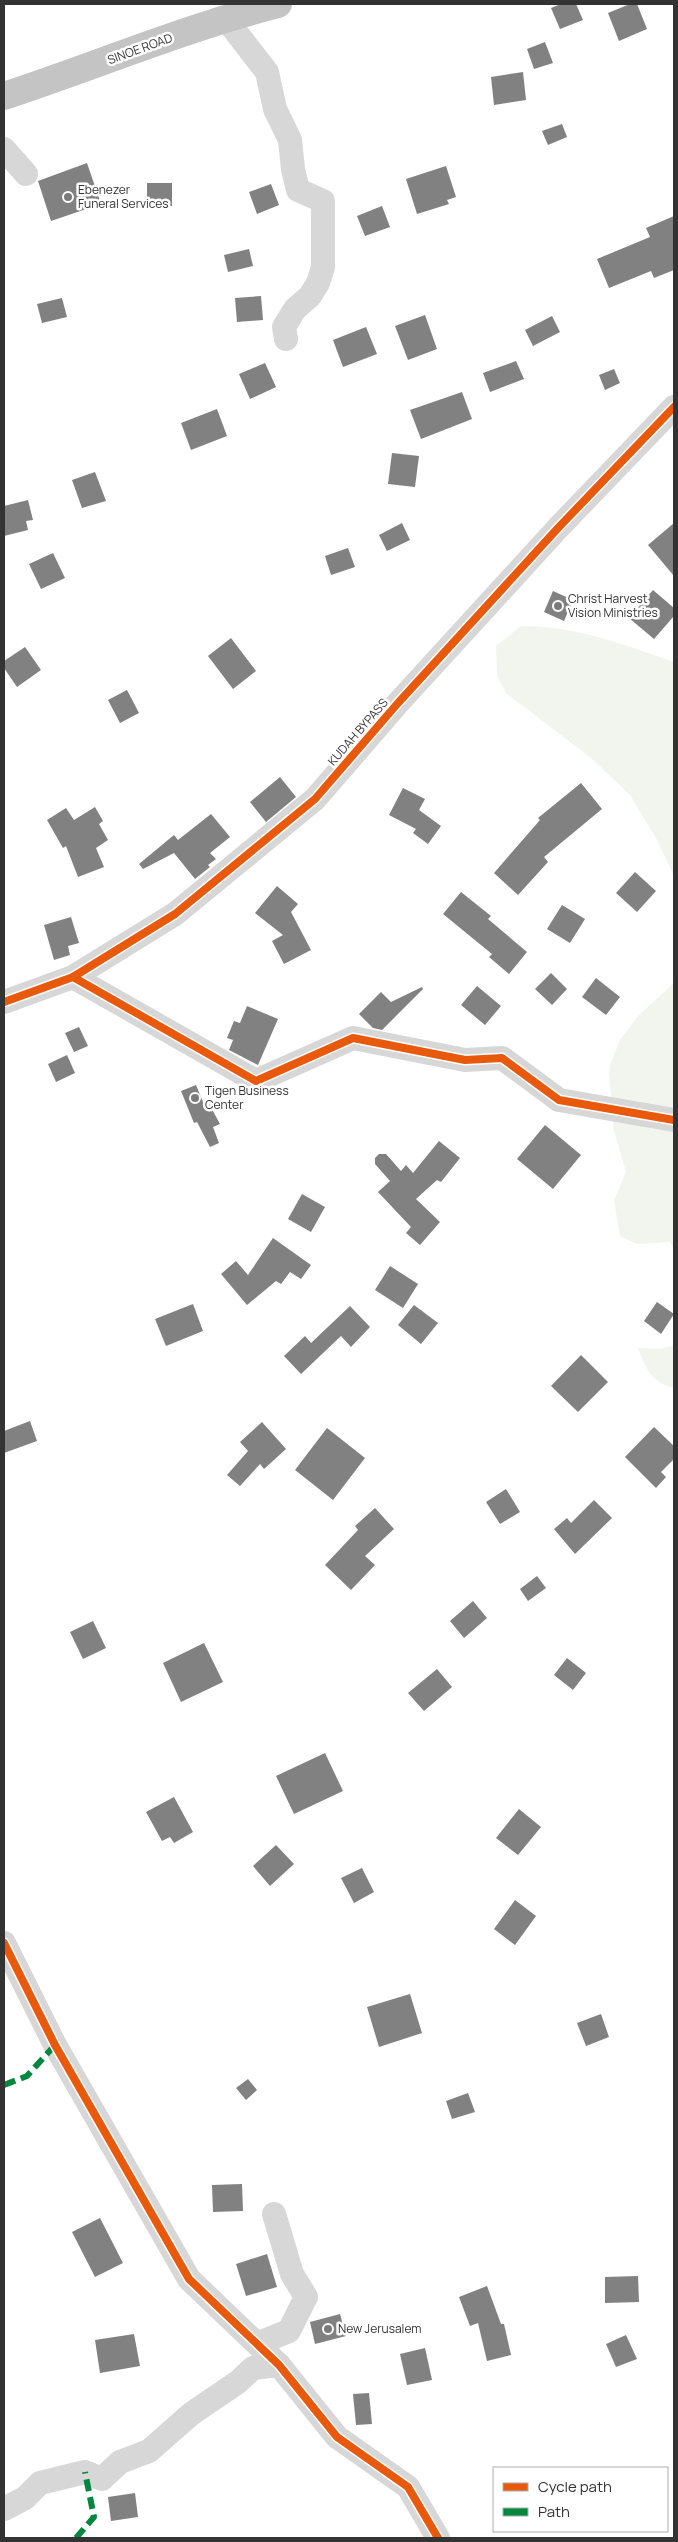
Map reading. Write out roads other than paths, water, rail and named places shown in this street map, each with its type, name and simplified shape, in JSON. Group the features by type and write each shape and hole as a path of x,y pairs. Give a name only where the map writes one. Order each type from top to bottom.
{"highway":[{"name":"SINOE ROAD","path":"4,96 98,65 225,18 278,4"}],"street":[{"path":"225,18 267,72 275,109 290,140 293,169 298,190 323,201 325,226 323,267 318,283 310,296 294,309 284,327 286,338"},
{"path":"4,149 26,174"},
{"name":"KUDAH BYPASS","path":"4,1002 73,977 175,914 315,799 405,696 558,528 674,407"},
{"path":"73,977 256,1081 353,1038 465,1060 502,1058 558,1100 674,1120"},
{"path":"4,1943 55,2045 189,2279 280,2365 337,2437 408,2488 438,2538"},
{"path":"258,2343 288,2331 306,2297 292,2274 274,2214"},
{"path":"4,2509 25,2498 40,2483 85,2472 102,2479 120,2462 149,2451 190,2414 238,2382 253,2368 280,2365"}],"place":[{"name":"Ebenezer Funeral Services","path":"68,197"},
{"name":"Christ Harvest Vision Ministries","path":"558,606"},
{"name":"Tigen Business Center","path":"195,1098"},
{"name":"New Jerusalem","path":"328,2329"}]}
